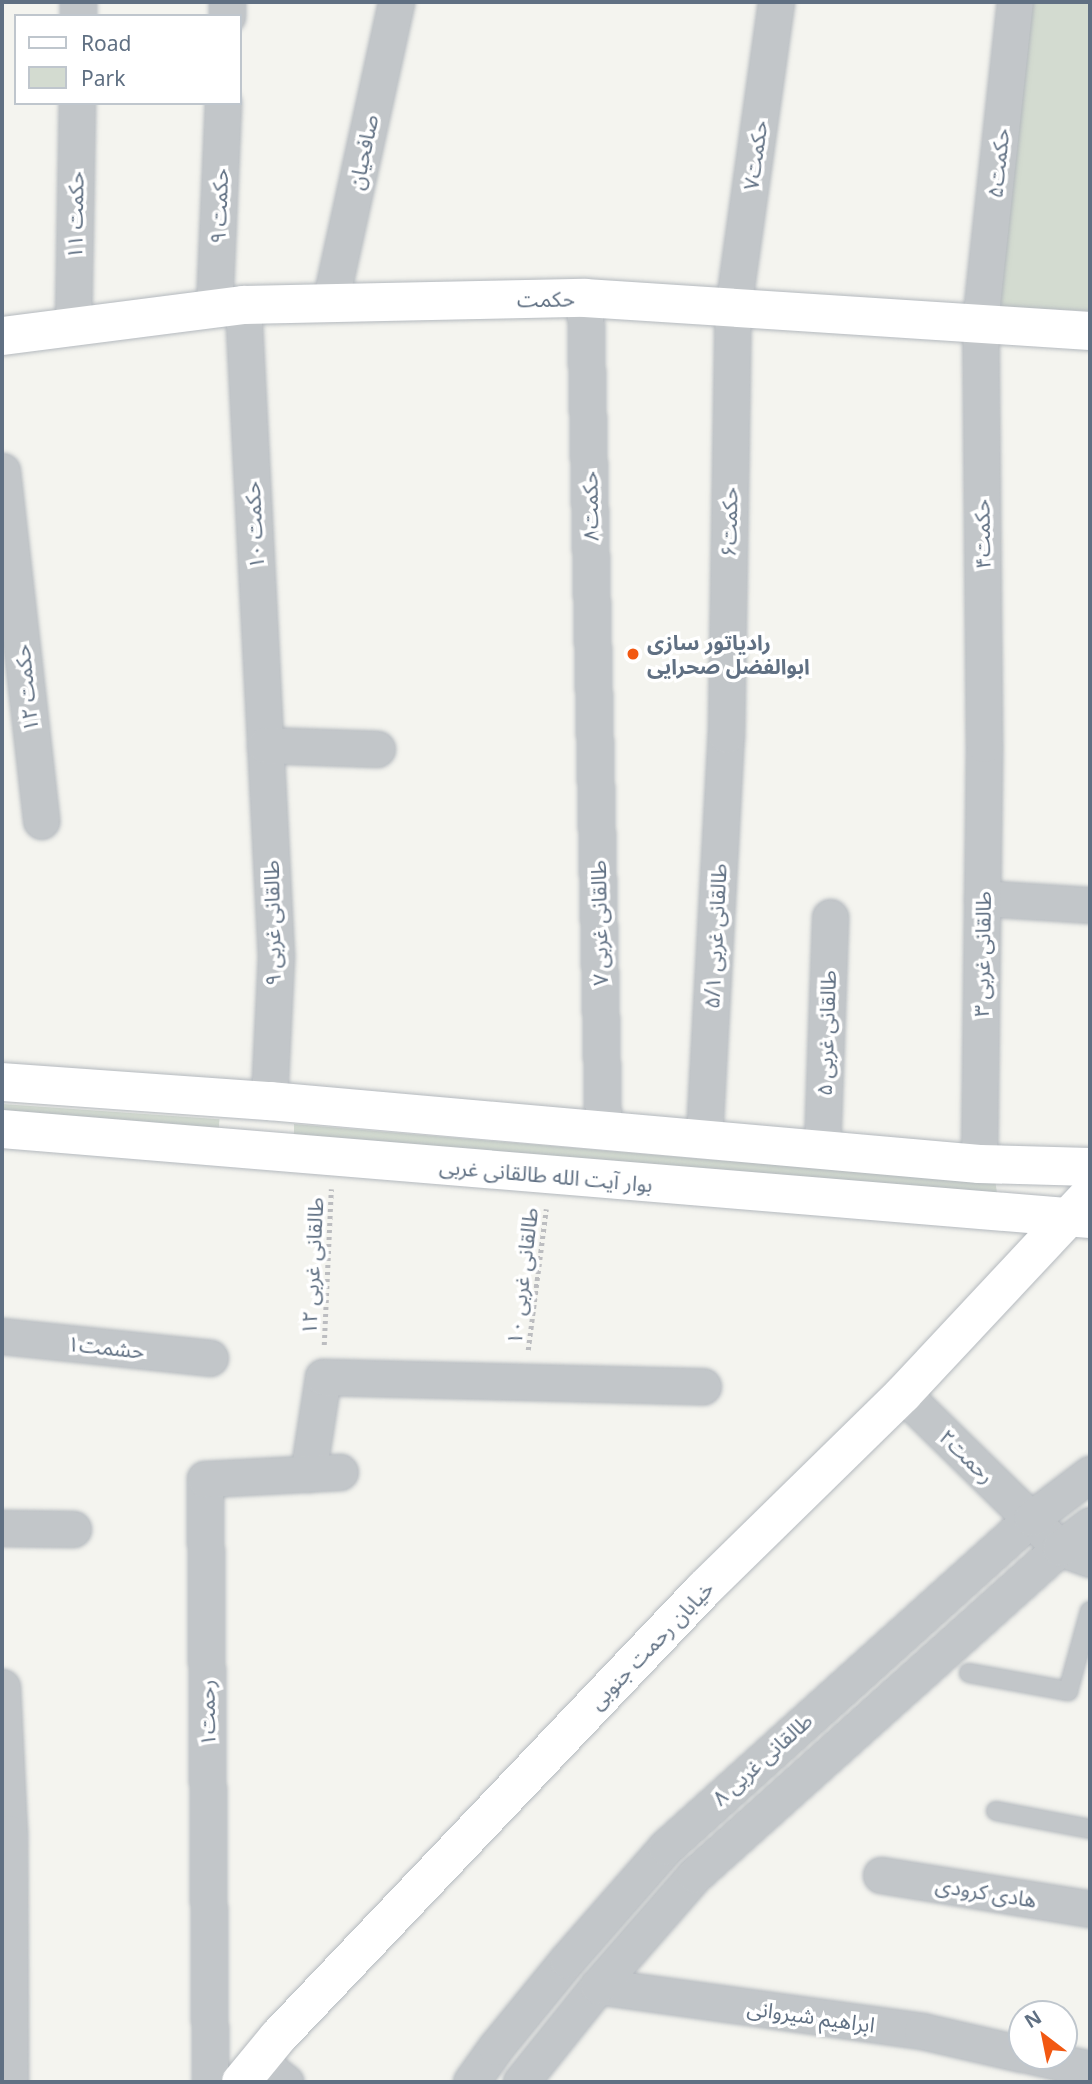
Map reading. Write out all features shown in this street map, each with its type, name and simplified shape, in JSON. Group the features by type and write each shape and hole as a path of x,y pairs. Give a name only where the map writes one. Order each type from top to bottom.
{"street":[{"name":"صافحیان","path":"330,303 396,2"},
{"name":"حکمت۷","path":"733,308 776,2"},
{"name":"حکمت۵","path":"980,323 1015,2"},
{"name":"حکمت ۱۱","path":"74,327 77,105"},
{"name":"حکمت ۹","path":"223,105 229,307"},
{"name":"حکمت","path":"2,336 229,307 586,298 1090,331"},
{"name":"حکمت۸","path":"586,298 594,715"},
{"name":"حکمت ۱۰","path":"229,307 265,745"},
{"name":"حکمت۶","path":"726,735 733,308"},
{"name":"حکمت۴","path":"980,323 984,744"},
{"name":"حکمت ۱۲","path":"2,471 41,821"},
{"name":"طالقانی غربی ۷","path":"594,715 603,1131"},
{"name":"طالقانی غربی ۵/۱","path":"704,1138 726,735"},
{"name":"طالقانی غربی ۳","path":"979,1164 984,744"},
{"path":"265,745 377,749"},
{"name":"طالقانی غربی ۹","path":"265,745 276,956 269,1101"},
{"path":"982,898 1090,905"},
{"name":"طالقانی غربی ۵","path":"822,1149 830,917"},
{"path":"2,1083 269,1101 979,1164 1090,1167"},
{"path":"269,1101 273,1152"},
{"name":"بوار آیت الله طالقانی غربی","path":"2,1129 551,1175 1084,1210"},
{"name":"خیابان رحمت جنوبی","path":"261,2075 704,1590 903,1394 1084,1210"},
{"name":"حشمت۱","path":"2,1336 211,1358"},
{"path":"323,1377 703,1386"},
{"name":"رحمت۱","path":"210,2082 205,1479 324,1473 323,1377"},
{"name":"رحمت۲","path":"903,1394 1032,1518 1075,1554"},
{"name":"طالقانی غربی ۸","path":"471,2082 567,1960 666,1847 1032,1518 1090,1474"},
{"name":"طالقانی غربی ۸","path":"521,2082 598,1986 695,1875 1075,1554 1090,1525"},
{"path":"2,1528 73,1529"},
{"path":"2,1687 10,2082"},
{"name":"هادی کرودی","path":"881,1875 1090,1909"},
{"name":"ابراهیم شیروانی","path":"598,1986 922,2031 1008,2051"}],"lane":[{"path":"969,1672 1068,1692 1090,1611"},
{"path":"996,1811 1090,1829"}],"path":[{"name":"طالقانی غربی ۱۲","path":"323,1377 332,1157"},
{"name":"طالقانی غربی ۱۰","path":"524,1382 551,1175"}],"green space":[{"path":"1028,2 1090,2 1090,311 980,306"},
{"path":"2,1104 219,1119 219,1129 2,1114"},
{"path":"294,1124 725,1161 995,1179 997,1193 294,1136"}],"place":[{"name":"رادیاتور سازی ابوالفضل صحرایی","path":"633,654"}]}
